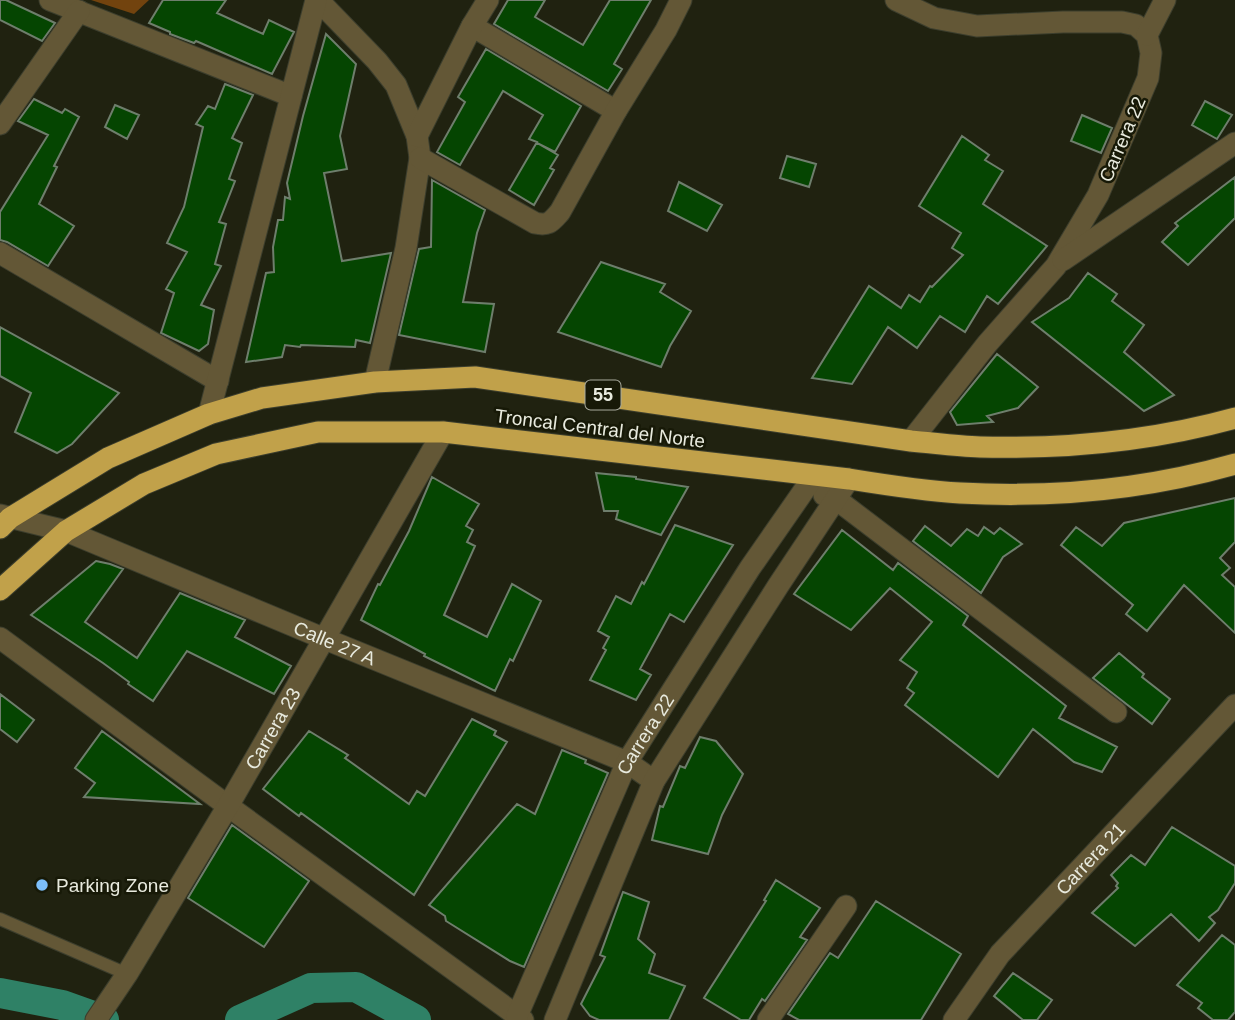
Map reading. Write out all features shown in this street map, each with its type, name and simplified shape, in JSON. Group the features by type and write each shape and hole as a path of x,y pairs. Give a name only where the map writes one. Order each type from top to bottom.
{"highway":[{"name":"Troncal Central del Norte","path":"3,520 108,458 209,414 262,398 375,382 475,377 911,441 977,446 1028,447 1090,443 1156,435 1235,418"},
{"name":"Troncal Central del Norte","path":"0,590 66,531 144,484 216,454 318,432 443,432 810,482 849,479 961,493 1052,493 1117,488 1235,464"}],"street":[{"path":"50,0 291,96"},
{"path":"209,414 317,0"},
{"path":"317,0 377,61 396,85 417,136 420,158 406,248 375,382"},
{"path":"420,158 524,217 543,225 551,222 560,212 615,111 666,30 681,0"},
{"path":"896,0 934,18 977,26 1122,22 1136,25 1147,35 1165,0"},
{"path":"417,136 486,1"},
{"path":"0,124 79,11"},
{"path":"472,26 615,111"},
{"name":"Carrera 22","path":"911,441 987,344 1056,266 1098,195 1148,78 1151,53 1147,35"},
{"path":"1056,266 1235,143"},
{"path":"0,253 218,381"},
{"name":"Carrera 23","path":"96,1020 127,974 228,806 443,432"},
{"name":"Carrera 22","path":"555,1020 654,781 849,479"},
{"path":"810,482 1116,712"},
{"name":"Carrera 22","path":"520,1018 627,762 750,568 810,482"},
{"name":"Calle 27 A","path":"3,520 66,531 627,762 654,781"},
{"path":"0,638 520,1018"},
{"name":"Carrera 21","path":"954,1020 1000,954 1235,705"},
{"path":"768,1020 846,906"}],"lane":[{"path":"0,919 127,974"}],"shaded area":[{"path":"91,0 149,0 134,14"}],"building":[{"path":"0,0 6,0 55,23 42,41 0,20"},
{"path":"163,0 226,0 217,13 263,34 269,20 294,32 272,74 196,41 194,43 170,34 149,23"},
{"path":"508,0 545,0 535,17 583,45 610,0 651,0 614,64 622,69 608,91 494,24"},
{"path":"326,34 356,64 340,136 347,169 324,173 342,261 391,253 370,343 356,340 355,347 285,345 282,357 246,362 266,273 274,272 273,247 278,220 283,220 285,197 290,199 287,183"},
{"path":"486,49 581,106 555,152 537,143 558,155 550,168 554,170 534,205 509,190 537,142 529,139 543,115 503,91 460,165 437,152 465,102 458,97"},
{"path":"225,84 253,95 232,138 242,143 229,179 235,181 219,222 226,224 215,264 221,266 201,305 214,310 208,344 199,351 161,333 174,293 166,289 187,252 167,243 184,207 203,127 196,124 208,106 215,109"},
{"path":"34,99 62,113 65,109 79,117 54,166 57,167 39,204 74,226 48,266 0,240 0,212 48,135 18,121"},
{"path":"1205,101 1232,115 1217,139 1192,125"},
{"path":"115,105 139,115 127,139 105,127"},
{"path":"1082,115 1112,128 1101,153 1071,141"},
{"path":"962,136 989,155 985,160 1003,171 983,204 1047,246 998,304 987,296 965,332 940,316 917,348 888,327 852,384 812,378 869,286 901,308 909,295 920,302 930,286 963,255 952,248 961,233 919,206"},
{"path":"787,156 816,164 809,187 780,178"},
{"path":"1235,177 1235,218 1188,265 1162,242 1178,226 1175,223"},
{"path":"432,180 485,210 477,233 463,302 494,304 485,352 399,335 419,249 431,247"},
{"path":"679,182 722,205 707,231 668,211"},
{"path":"601,262 665,284 660,292 691,311 661,367 558,332"},
{"path":"1088,273 1117,294 1112,301 1144,325 1124,352 1174,395 1144,411 1032,322 1069,298"},
{"path":"0,327 119,393 72,444 57,453 15,432 31,393 0,376"},
{"path":"997,354 1038,387 1018,408 987,416 993,422 957,425 950,412"},
{"path":"596,473 688,487 661,535 616,519 618,511 604,511"},
{"path":"432,477 479,504 466,526 473,530 467,542 475,546 444,615 487,637 512,584 541,601 513,661 510,659 495,691 424,656 425,654 361,620 378,584 380,585 409,531"},
{"path":"1235,498 1235,542 1220,558 1230,568 1222,575 1235,587 1235,633 1184,585 1147,631 1126,614 1133,605 1061,545 1076,527 1102,546 1124,523"},
{"path":"675,525 733,545 684,622 670,614 640,669 651,675 636,700 590,680 606,650 603,648 609,637 598,631 616,596 631,604"},
{"path":"925,526 951,546 967,529 978,536 984,527 994,534 1000,528 1022,544 1003,557 981,593 913,541"},
{"path":"842,530 893,570 898,563 968,616 963,625 1066,706 1059,718 1117,747 1102,772 1074,762 1033,729 998,777 905,705 914,693 907,688 917,672 900,660 932,622 890,588 851,630 794,594"},
{"path":"96,561 123,569 85,622 137,658 180,593 245,620 235,637 291,666 274,694 187,651 153,701 103,663 31,615"},
{"path":"1119,653 1144,674 1142,677 1170,699 1152,724 1093,678"},
{"path":"0,694 34,720 17,742 0,729"},
{"path":"472,719 496,731 494,735 507,742 414,895 301,813 299,816 263,789 309,731 348,755 345,758 409,804 417,791 425,796"},
{"path":"102,731 200,804 84,797 95,783 75,768"},
{"path":"700,737 716,741 743,774 722,815 708,854 652,840 660,806 663,807 680,766 685,768"},
{"path":"562,750 608,773 524,967 446,921 445,916 429,905 517,804 535,814"},
{"path":"232,825 309,881 264,947 188,898"},
{"path":"1172,827 1235,866 1235,883 1218,910 1209,917 1215,923 1199,941 1171,914 1135,946 1092,913 1118,888 1118,883 1111,875 1131,855 1145,865"},
{"path":"776,880 820,908 800,937 807,940 765,1001 762,999 749,1020 741,1020 704,998 766,901 764,900"},
{"path":"623,892 649,902 638,939 655,954 649,973 685,986 669,1020 599,1020 590,1016 581,1004 605,957 600,955"},
{"path":"876,901 961,954 921,1020 799,1020 788,1014 830,953 838,958"},
{"path":"1222,935 1235,945 1235,1012 1228,1020 1213,1020 1198,1008 1202,1003 1177,985"},
{"path":"1013,973 1052,1000 1037,1020 1023,1020 994,996"}],"waterway":[{"path":"240,1020 311,988 356,987 416,1020"},
{"path":"0,993 62,1005 104,1020"}],"place":[{"name":"Parking Zone","path":"42,885"}]}
